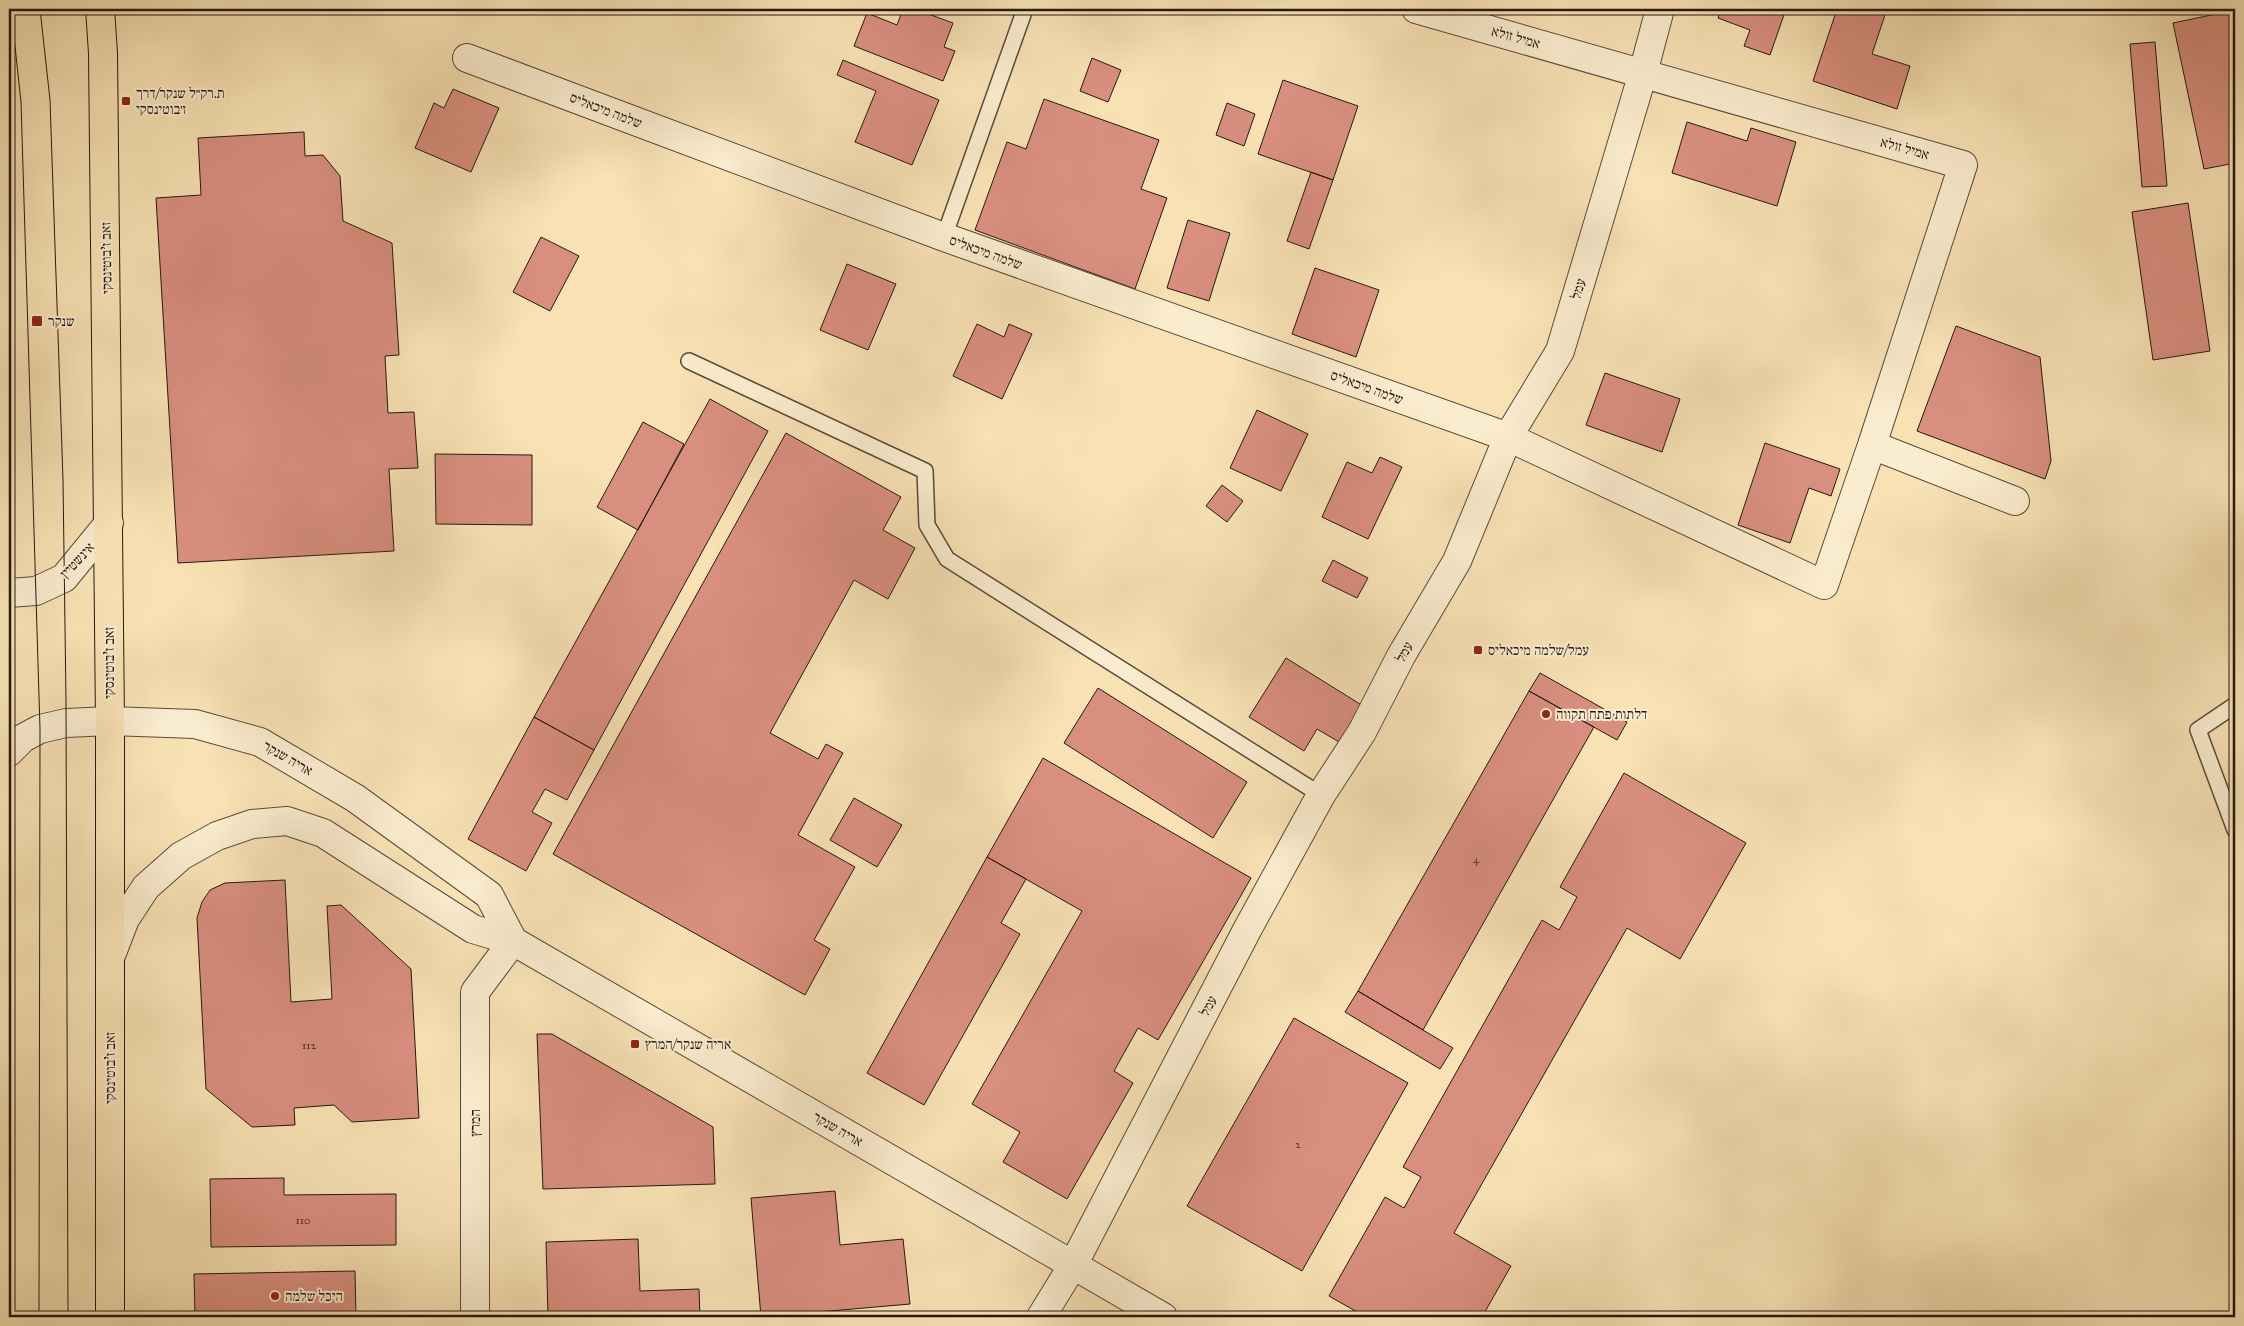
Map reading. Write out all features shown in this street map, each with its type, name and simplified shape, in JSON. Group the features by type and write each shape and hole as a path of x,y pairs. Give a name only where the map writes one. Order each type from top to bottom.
{"main road":[{"name":"זאב ז'בוטינסקי","path":"100,9 103,53 110,721 110,1317"}],"street":[{"name":"אמיל זולא","path":"1416,9 1963,165 1872,445"},
{"name":"עמל","path":"1040,1317 1073,1265 1243,939 1321,795 1362,732 1401,656 1457,561 1508,437 1560,351 1643,73 1660,9"},
{"name":"שלמה מיכאליס","path":"467,58 944,237 1508,437 1824,585 1872,445"},
{"path":"1872,445 2015,501"},
{"name":"אינשטיין","path":"9,593 36,591 64,578 108,522"},
{"name":"אריה שנקר","path":"9,752 23,738 40,729 66,724 110,721 195,724 260,742 355,798 489,895 513,941"},
{"name":"אריה שנקר","path":"110,960 125,919 146,887 181,856 217,836 252,824 287,821 323,833 473,928 513,941 1159,1316"},
{"name":"המרץ","path":"475,1317 475,992 513,941"}],"lane":[{"path":"944,237 1025,9"},
{"path":"689,361 925,471 927,525 947,559 1321,795"},
{"path":"2235,705 2198,730 2235,830"}],"building":[{"path":"903,9 915,9 953,23 944,47 955,51 943,81 854,46 867,13 897,25"},
{"path":"1721,9 1786,9 1770,55 1744,46 1750,30 1718,18"},
{"path":"1837,9 1887,9 1872,54 1910,66 1897,109 1813,81"},
{"path":"2235,10 2235,163 2204,169 2173,23"},
{"path":"2155,42 2167,186 2142,187 2130,44"},
{"path":"1092,58 1121,70 1108,102 1080,91"},
{"path":"843,60 939,100 912,165 855,142 876,91 837,75"},
{"path":"1283,80 1358,106 1333,180 1258,154"},
{"path":"453,89 499,108 471,172 415,148 434,103 444,108"},
{"path":"1044,99 1159,140 1141,189 1167,198 1135,289 975,230 1007,142 1026,149"},
{"path":"1227,103 1255,114 1244,146 1216,135"},
{"path":"1687,122 1747,141 1751,128 1796,142 1777,206 1672,173"},
{"path":"304,132 305,156 323,155 340,176 343,221 392,243 399,355 385,356 388,413 414,412 418,468 389,469 394,551 178,563 156,198 201,195 198,138"},
{"path":"1311,172 1333,180 1309,249 1287,241"},
{"path":"2188,203 2210,351 2153,360 2132,212"},
{"path":"1188,220 1230,233 1209,301 1167,288"},
{"path":"541,237 579,256 550,311 513,292"},
{"path":"847,264 896,284 868,350 820,330"},
{"path":"1315,268 1379,290 1356,357 1292,334"},
{"path":"977,324 1004,337 1009,324 1032,334 1002,399 953,376"},
{"path":"1956,326 2040,357 2051,461 2045,479 1917,431"},
{"path":"1605,373 1680,399 1662,452 1586,425"},
{"path":"710,399 768,431 594,750 534,717"},
{"path":"1257,410 1308,434 1281,491 1230,468"},
{"path":"643,422 684,444 638,530 597,507"},
{"path":"786,433 901,497 883,530 915,548 888,599 854,580 770,733 818,759 826,744 843,753 798,835 855,867 814,940 830,949 805,995 553,854"},
{"path":"1765,443 1840,469 1831,496 1809,488 1790,543 1738,525"},
{"path":"435,454 532,455 532,525 436,524"},
{"path":"1380,457 1402,467 1368,539 1322,517 1347,462 1372,473"},
{"path":"1222,485 1243,501 1227,522 1206,506"},
{"path":"1333,560 1368,578 1357,598 1322,581"},
{"path":"1286,658 1368,709 1346,746 1317,729 1304,751 1249,717"},
{"path":"1540,673 1627,722 1617,740 1529,691"},
{"path":"1098,688 1247,782 1213,838 1064,743"},
{"path":"1529,691 1594,727 1423,1030 1358,991"},
{"path":"534,717 594,750 567,800 545,789 532,812 552,823 526,871 468,839"},
{"path":"1043,758 1251,878 1158,1040 1138,1028 1114,1071 1133,1083 1067,1199 1003,1162 1020,1132 972,1104 1082,911 987,857"},
{"path":"1624,773 1746,843 1680,959 1627,928 1454,1233 1511,1266 1482,1317 1366,1317 1329,1296 1385,1197 1404,1208 1421,1177 1403,1167 1542,920 1559,930 1577,897 1560,887"},
{"path":"854,798 902,825 877,867 830,840"},
{"path":"987,857 1026,879 1001,923 1020,934 924,1105 867,1073"},
{"path":"285,880 291,1002 332,999 327,906 341,905 411,969 419,1118 352,1122 334,1105 294,1108 295,1125 252,1127 206,1089 197,918 202,902 210,890 225,883"},
{"path":"1358,991 1453,1048 1440,1069 1345,1012"},
{"path":"1294,1018 1408,1083 1302,1271 1187,1206"},
{"path":"537,1034 552,1034 713,1127 715,1184 543,1189"},
{"path":"284,1178 284,1195 396,1194 396,1245 211,1247 210,1179"},
{"path":"835,1191 840,1245 903,1239 910,1304 761,1317 751,1198"},
{"path":"638,1239 640,1291 699,1289 700,1317 548,1317 546,1242"},
{"name":"היכל שלמה","path":"355,1271 356,1317 195,1317 194,1274"}],"tram line":[{"path":"11,9 21,102 40,729 39,1317"},
{"path":"40,9 50,100 63,480 66,700 68,1317"}],"place":[{"name":"ת.רק״ל שנקר/דרך ז׳בוטינסקי","path":"126,101"},
{"name":"שנקר","path":"37,321"},
{"name":"עמל/שלמה מיכאליס","path":"1478,650"},
{"name":"דלתות פתח תקווה","path":"1546,714"},
{"name":"אריה שנקר/המרץ","path":"635,1044"},
{"name":"היכל שלמה","path":"275,1296"}]}
